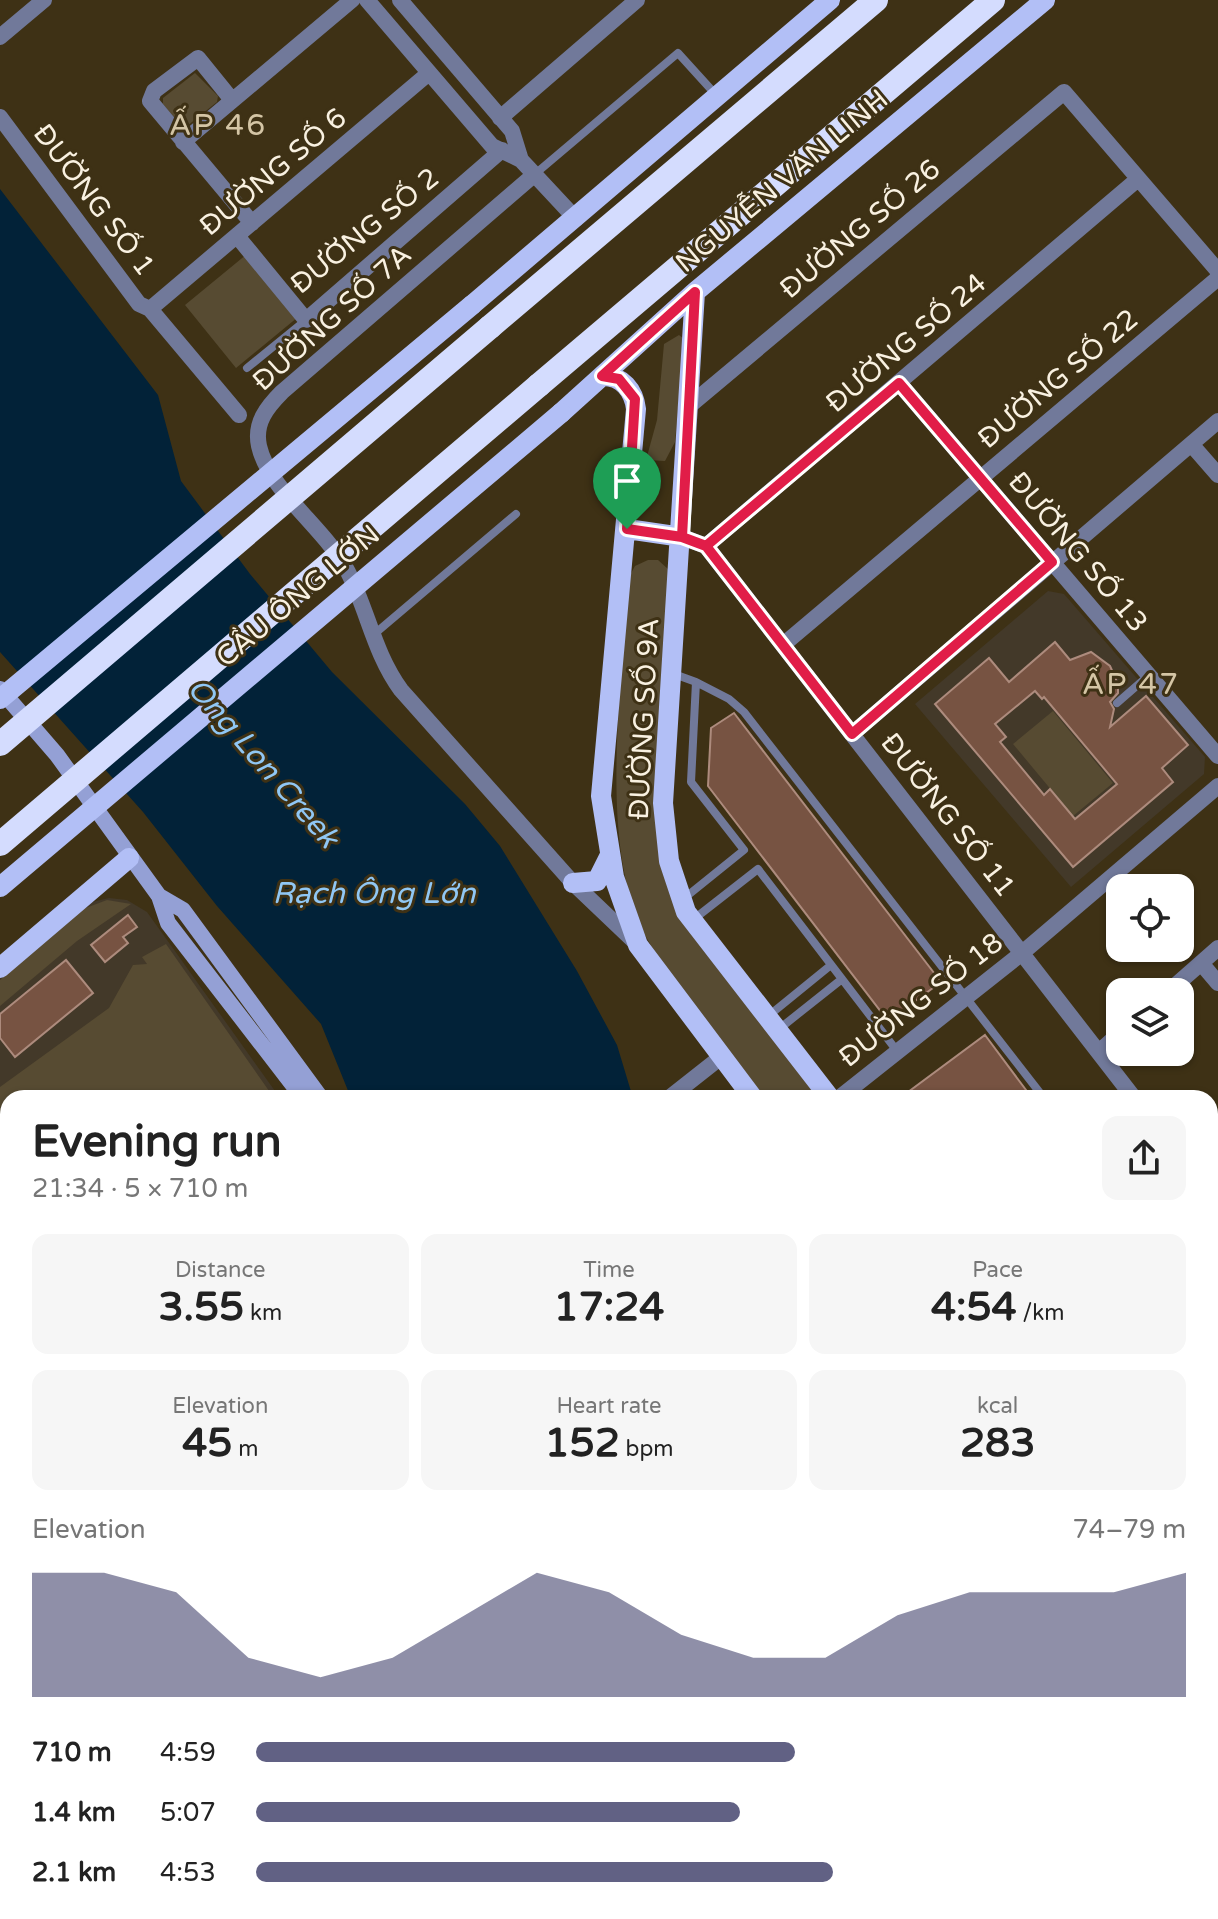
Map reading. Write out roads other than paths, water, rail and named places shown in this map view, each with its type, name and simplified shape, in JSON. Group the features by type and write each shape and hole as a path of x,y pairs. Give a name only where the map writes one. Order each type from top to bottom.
{"highway":[{"name":"NGUYỄN VĂN LINH","path":"539,385 993,0"},
{"path":"0,744 873,3"},
{"name":"CẦU ÔNG LỚN","path":"0,844 539,385"}],"main road":[{"path":"0,699 576,219 830,0"},
{"name":"NGUYỄN VĂN LINH","path":"561,413 695,292 1045,0"},
{"name":"ĐƯỜNG SỐ 9A","path":"695,292 663,803 669,861 681,901 693,921 824,1090"},
{"name":"ĐƯỜNG SỐ 9A","path":"602,376 619,379 635,399 627,529 601,796 614,877 638,945 747,1090"},
{"name":"CẦU ÔNG LỚN","path":"0,887 561,413"},
{"path":"627,529 682,537"},
{"path":"0,689 57,755 159,896 168,923 297,1090"},
{"path":"573,883 597,881 610,855"},
{"path":"0,968 129,858"},
{"path":"159,896 183,910 315,1090"}],"street":[{"path":"0,37 44,0"},
{"path":"183,142 352,0"},
{"path":"367,0 492,146 521,160 576,219"},
{"path":"400,0 512,131 521,160"},
{"path":"500,118 637,0"},
{"path":"232,100 198,58 154,91 150,101 252,223"},
{"name":"ĐƯỜNG SỐ 6","path":"150,309 429,73"},
{"name":"ĐƯỜNG SỐ 26","path":"689,406 1064,92 1138,179"},
{"name":"ĐƯỜNG SỐ 1","path":"0,117 139,304 150,309 239,415"},
{"name":"ĐƯỜNG SỐ 2","path":"237,236 306,320 502,150"},
{"name":"ĐƯỜNG SỐ 7A","path":"535,174 282,392 263,414 258,442 262,456 348,572 385,669 573,883 638,945"},
{"path":"1138,179 1218,271"},
{"name":"ĐƯỜNG SỐ 24","path":"706,546 1138,179"},
{"name":"ĐƯỜNG SỐ 22","path":"784,644 1218,278"},
{"name":"ĐƯỜNG SỐ 13","path":"899,383 1218,756"},
{"path":"852,734 1218,421"},
{"path":"1191,444 1218,475"},
{"path":"682,537 706,546"},
{"name":"ĐƯỜNG SỐ 11","path":"706,546 1128,1090"},
{"name":"ĐƯỜNG SỐ 18","path":"849,1090 1022,953 1218,786"},
{"path":"1184,978 1218,948"},
{"path":"1201,963 1218,983"},
{"path":"1099,1052 1106,1046"},
{"path":"679,1090 721,1057"}],"lane":[{"name":"ĐƯỜNG SỐ 7A","path":"535,174 678,53 718,96"},
{"path":"247,368 306,320"},
{"path":"371,637 516,514"},
{"path":"673,674 696,682 744,712 1038,1090"},
{"path":"1117,703 1149,675"},
{"path":"681,901 744,850 691,782 689,758 696,682"},
{"path":"666,757 689,758"},
{"path":"693,921 758,869 898,1051"},
{"path":"772,1024 831,965"},
{"path":"772,1024 842,979"}],"water":[{"name":"Rạch Ông Lớn","path":"0,189 158,395 181,481 250,574 332,672 465,804 500,846 577,971 617,1045 631,1090 348,1090 321,1024 217,906 143,812 0,652"}],"district":[{"name":"ẤP 46","path":"218,125"},
{"name":"ẤP 47","path":"1131,684"}],"water label":[{"name":"Ong Lon Creek","path":"263,763"}]}
